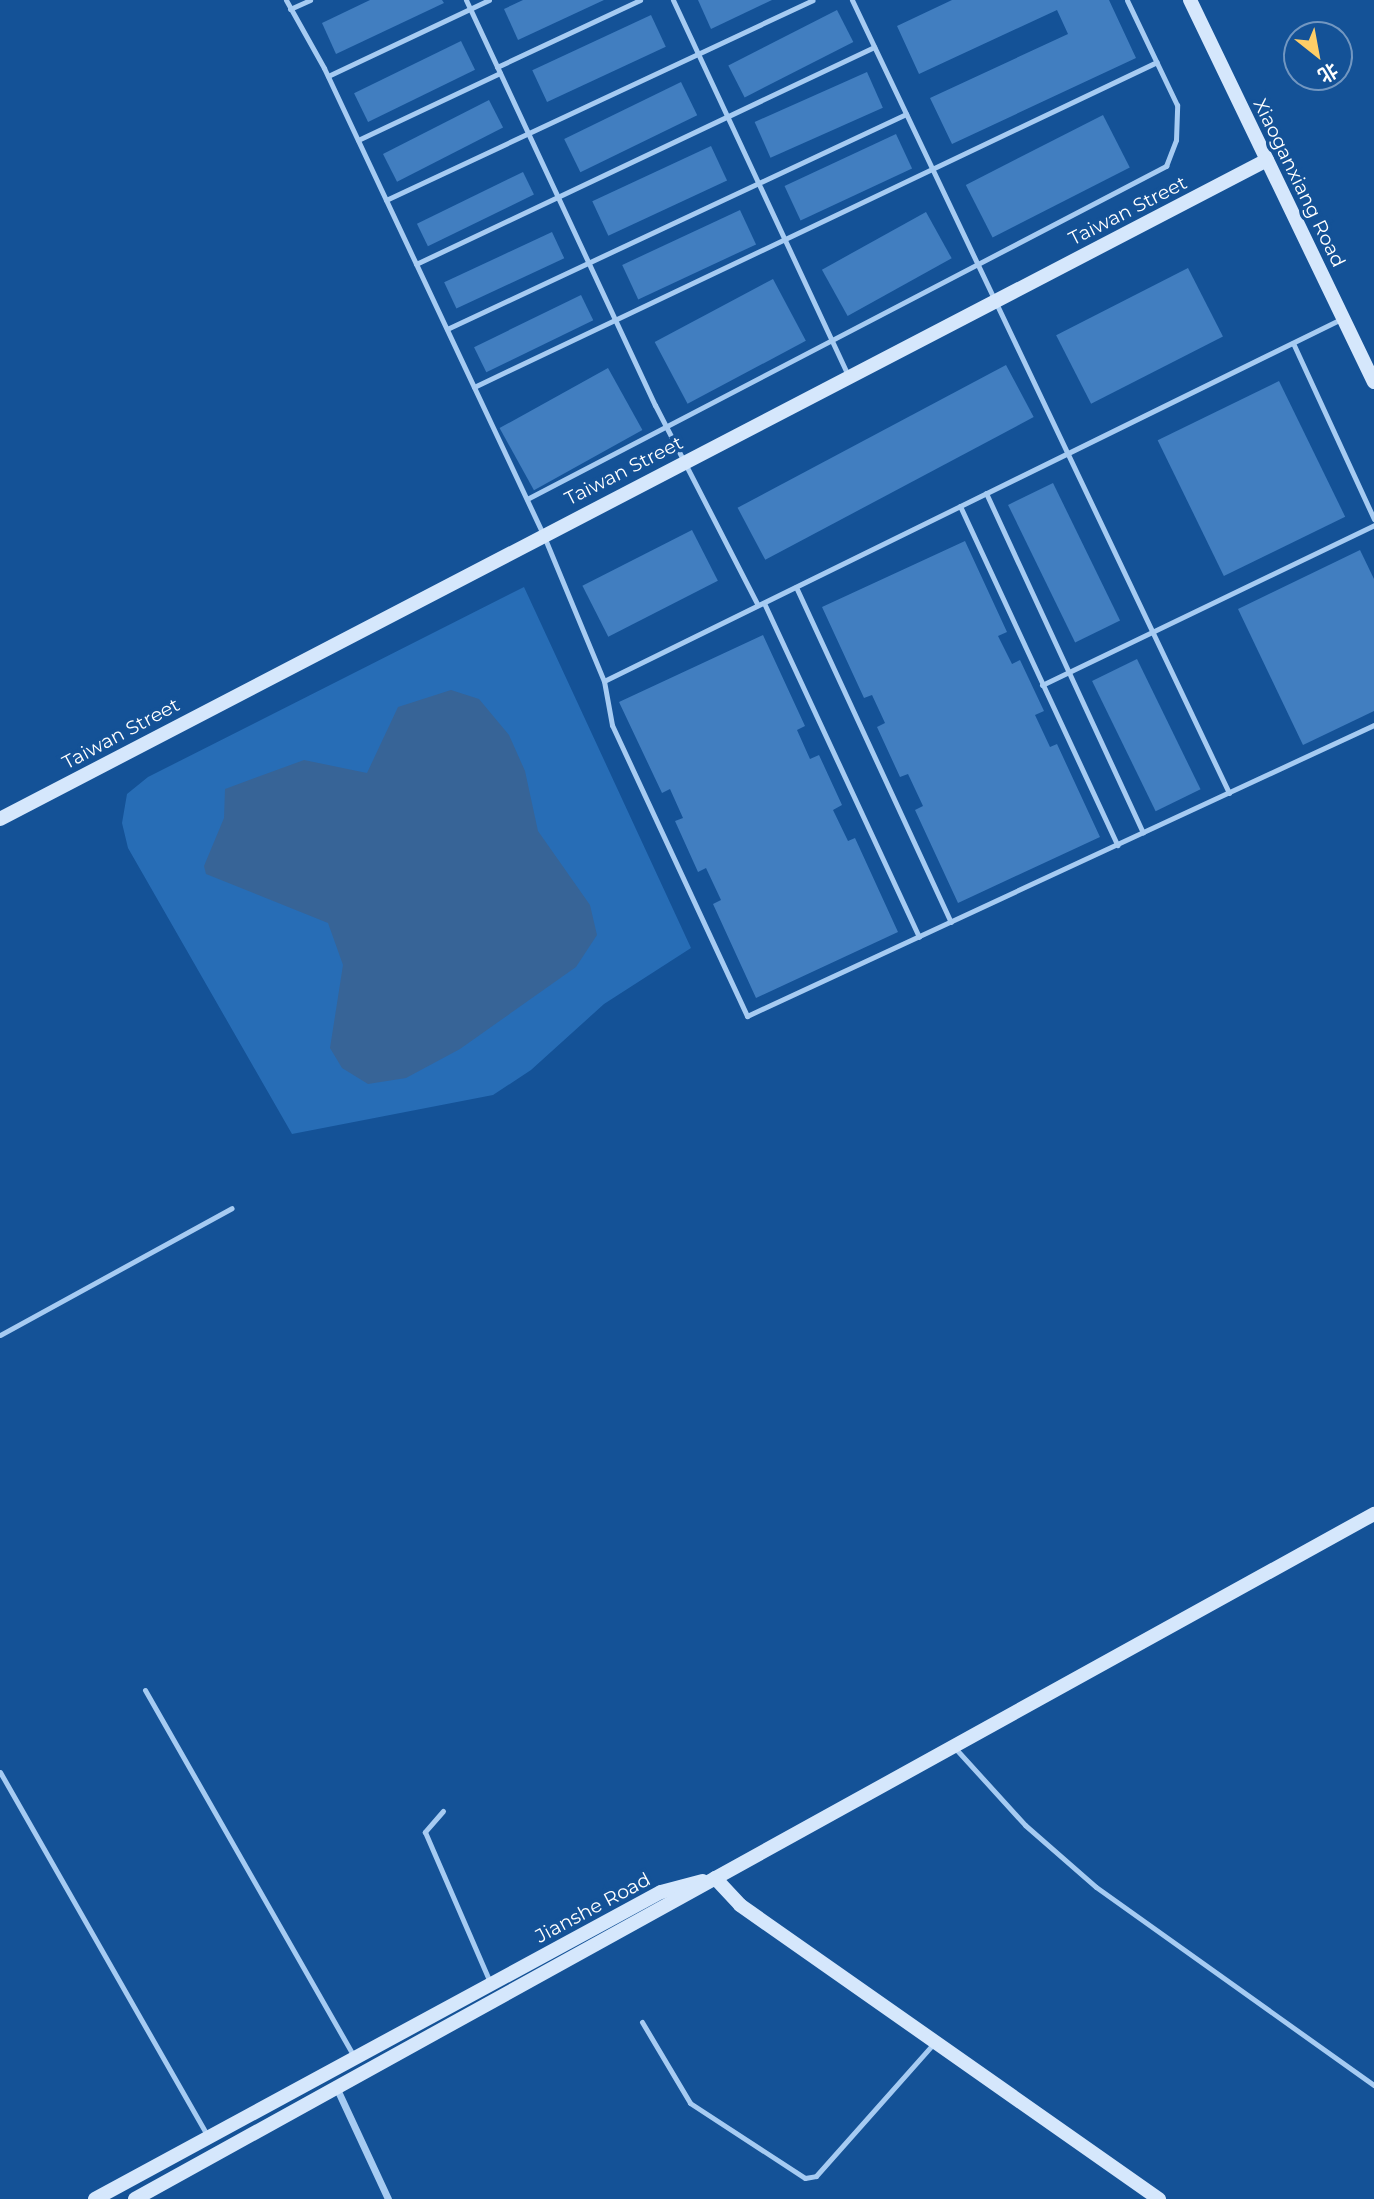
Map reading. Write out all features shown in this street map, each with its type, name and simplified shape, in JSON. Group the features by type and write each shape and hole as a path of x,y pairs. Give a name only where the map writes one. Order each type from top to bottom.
{"street":[{"name":"Xiaoganxiang Road","path":"1190,0 1374,382"},
{"name":"Taiwan Street","path":"0,819 543,534 1267,160"},
{"path":"1159,2199 740,1905 715,1878 1374,1514"},
{"name":"Jianshe Road","path":"95,2199 662,1892 715,1878"},
{"name":"Jianshe Road","path":"135,2199 715,1878"},
{"path":"338,2089 388,2199"}],"lane":[{"path":"286,0 328,76 543,534 604,681 612,725 747,1016 1374,725"},
{"path":"290,9 310,0"},
{"path":"466,0 667,427 761,604 919,937"},
{"path":"328,76 489,0"},
{"path":"358,140 640,0"},
{"path":"673,0 849,377"},
{"path":"386,200 812,0"},
{"path":"852,0 993,302 1229,793"},
{"path":"527,499 978,268 1166,166 1178,117 1157,62 1127,0"},
{"path":"416,264 874,47"},
{"path":"474,387 1157,62"},
{"path":"447,329 906,114"},
{"path":"604,681 1343,318"},
{"path":"1293,343 1374,519"},
{"path":"986,493 1143,833"},
{"path":"960,506 1117,845"},
{"path":"1042,685 1374,525"},
{"path":"796,587 951,922"},
{"path":"0,1335 232,1208"},
{"path":"145,1690 356,2059"},
{"path":"953,1746 1024,1825 1096,1887 1374,2085"},
{"path":"0,1772 209,2138"},
{"path":"443,1811 425,1832 491,1985"},
{"path":"642,2022 690,2103 804,2178 816,2176 935,2042"}],"shaded area":[{"path":"524,587 691,948 604,1004 531,1070 493,1095 292,1134 128,848 122,823 127,794 148,777"},
{"path":"451,690 479,699 509,735 525,771 538,831 590,905 597,935 576,967 460,1049 406,1078 368,1084 342,1068 330,1048 343,965 328,923 206,874 204,866 224,818 225,789 304,760 367,773 398,707"}],"building":[{"path":"370,0 442,0 444,3 336,54 322,23"},
{"path":"523,0 604,0 518,40 504,9"},
{"path":"698,0 772,0 711,29"},
{"path":"952,0 1109,0 1136,58 952,144 930,98 1068,34 1057,10 919,74 897,26"},
{"path":"837,10 853,42 745,97 728,65"},
{"path":"651,15 666,47 547,102 532,70"},
{"path":"461,41 475,70 368,122 354,93"},
{"path":"867,72 883,108 770,158 755,122"},
{"path":"681,82 697,115 580,172 564,139"},
{"path":"489,100 503,128 397,182 383,154"},
{"path":"1103,115 1130,168 993,237 966,185"},
{"path":"896,134 912,168 801,220 785,186"},
{"path":"711,146 727,180 608,236 592,201"},
{"path":"523,172 534,194 428,246 417,224"},
{"path":"740,210 756,244 638,299 622,265"},
{"path":"926,212 952,258 848,316 822,270"},
{"path":"552,232 564,258 456,309 444,282"},
{"path":"1188,268 1223,337 1091,404 1056,335"},
{"path":"773,279 806,341 688,404 655,342"},
{"path":"581,295 593,320 486,372 474,347"},
{"path":"1006,365 1034,417 765,560 738,508"},
{"path":"608,368 642,430 534,490 500,428"},
{"path":"1279,381 1345,517 1224,576 1158,440"},
{"path":"1053,483 1120,621 1075,642 1008,505"},
{"path":"692,530 718,581 608,637 582,586"},
{"path":"965,541 1007,632 998,636 1012,664 1020,660 1044,711 1035,715 1050,747 1057,744 1100,837 958,903 915,810 923,806 908,774 900,777 877,727 885,723 872,695 864,698 822,607"},
{"path":"1360,550 1374,579 1374,711 1303,745 1238,609"},
{"path":"763,635 805,726 797,730 810,759 819,755 842,805 833,810 848,841 855,838 898,932 756,998 713,904 721,900 706,868 698,872 675,821 683,818 670,789 662,793 619,702"},
{"path":"1137,659 1201,789 1156,811 1092,681"}]}
